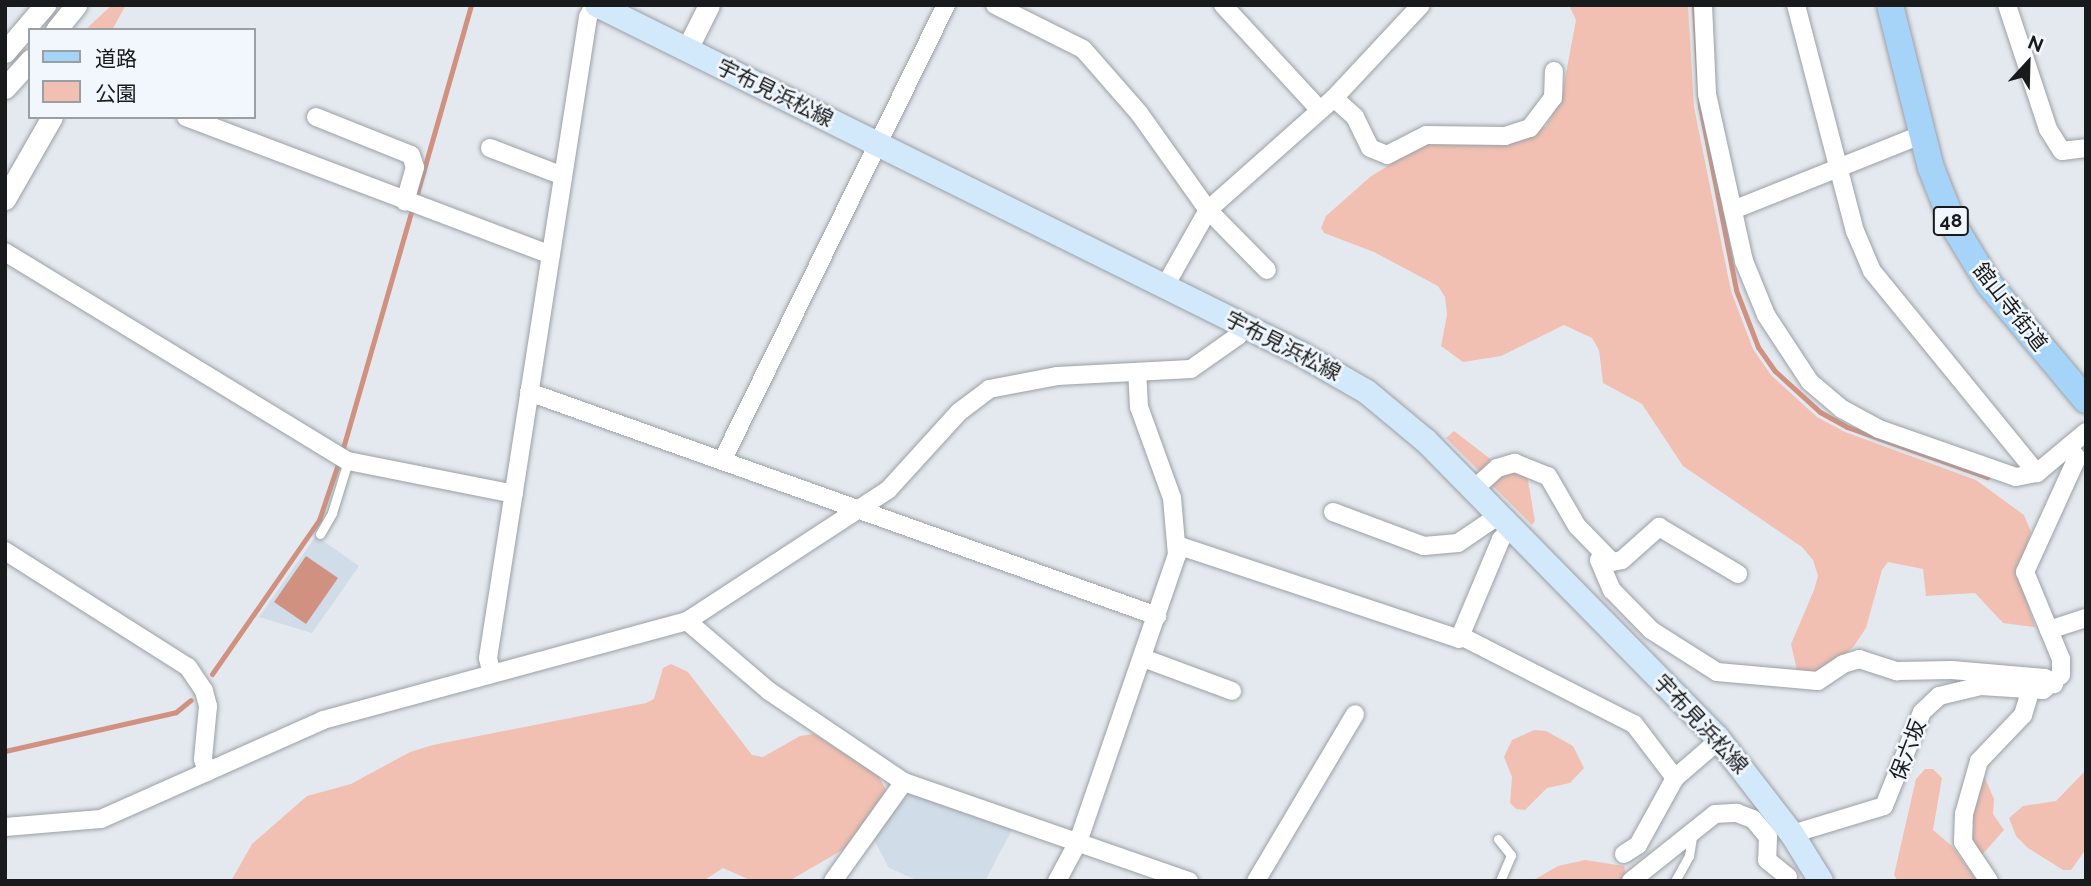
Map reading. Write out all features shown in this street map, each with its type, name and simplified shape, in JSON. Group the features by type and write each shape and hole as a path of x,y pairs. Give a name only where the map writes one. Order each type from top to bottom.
{"main road":[{"name":"宇布見浜松線","path":"596,5 1165,286 1367,393 1426,441 1719,740 1792,834 1821,881"},
{"name":"舘山寺街道","path":"1890,5 1938,188 1965,247 2002,301 2086,400"}],"street":[{"path":"58,28 76,5"},
{"path":"491,671 488,657 588,17 596,5"},
{"path":"687,49 709,5"},
{"path":"723,459 946,5"},
{"path":"995,5 1083,49 1139,113 1208,210 1267,270"},
{"path":"1223,5 1320,110"},
{"path":"1165,286 1208,210 1334,98 1421,5"},
{"path":"1703,5 1707,94 1744,261 1766,315 1797,366 1825,396 1879,429 2005,474 2027,477 2037,472 2086,432"},
{"path":"1796,5 1855,231 1872,271 2037,472"},
{"path":"2013,7 2048,129 2062,151 2086,148"},
{"path":"5,52 35,8"},
{"path":"5,88 28,62"},
{"path":"1334,98 1355,117 1370,148 1387,155 1426,135 1505,136 1530,128 1553,97 1554,71"},
{"path":"316,117 411,155 415,167 405,201"},
{"path":"5,199 51,119"},
{"path":"191,119 551,255"},
{"path":"1733,210 1923,134"},
{"path":"490,148 563,176"},
{"path":"5,253 348,461 513,494"},
{"path":"5,827 101,818 323,720 491,671 687,621 863,510 904,476 968,403 989,389 1026,380 1191,369 1238,336 1243,326"},
{"path":"1057,881 1078,842 1157,616 1177,545 1166,477 1139,407 1137,372"},
{"path":"529,393 723,459 1157,616"},
{"path":"1604,555 1599,559 1612,590 1651,630 1717,672 1809,682 1859,659 1897,671 2045,678 2054,684 2063,667 2025,565 2077,458 2068,447"},
{"path":"1474,489 1497,468 1515,463 1548,476 1577,526 1612,562 1622,560 1659,527 1738,574"},
{"path":"1333,512 1424,546 1458,543 1506,522"},
{"path":"1177,545 1459,639 1506,522"},
{"path":"5,551 188,667 198,678 208,706 203,760 207,772"},
{"path":"2049,630 2086,618"},
{"path":"687,621 769,691 904,782 1189,881"},
{"path":"1461,636 1634,724 1675,778"},
{"path":"1143,658 1232,691"},
{"name":"保六坂","path":"1792,834 1884,806 1922,712 1939,696 1981,685 2031,689 2054,684"},
{"path":"1989,881 1963,842 1964,814 1979,761 2023,715 2031,689"},
{"path":"1256,881 1354,714"},
{"path":"1624,854 1639,845 1675,778 1719,740"},
{"path":"833,881 904,782"},
{"path":"1631,881 1692,836 1715,814 1737,813 1752,819 1768,837 1770,866 1787,879 1808,858"}],"lane":[{"path":"320,534 332,513 348,461"},
{"path":"1675,881 1689,856 1692,836"},
{"path":"1498,839 1511,855 1500,881"}],"shaded area":[{"path":"316,536 359,566 312,633 259,617"},
{"path":"306,556 338,578 306,624 274,602"},
{"path":"909,793 1013,828 985,881 919,881 889,868 873,838"}],"green space":[{"path":"112,5 126,5 113,28 87,28"},
{"path":"1569,5 1688,5 1694,107 1731,291 1753,349 1771,375 1817,417 1845,432 1976,480 2024,515 2031,532 2018,573 2035,627 2003,623 1975,593 1926,596 1923,569 1888,562 1882,570 1866,628 1854,646 1831,667 1807,676 1797,670 1791,644 1818,576 1813,560 1802,547 1683,466 1642,404 1603,383 1599,350 1592,338 1564,325 1501,356 1463,362 1441,346 1447,315 1445,297 1438,286 1374,252 1324,233 1321,228 1326,216 1370,177 1413,150 1428,143 1520,141 1546,126 1561,100 1576,20"},
{"path":"1454,431 1493,461 1481,473 1446,438"},
{"path":"1514,471 1527,475 1535,521 1532,525 1490,483 1500,474"},
{"path":"671,664 688,672 752,755 763,757 800,736 814,734 878,775 886,790 883,798 844,849 789,881 752,881 723,868 703,881 231,881 252,844 307,796 351,784 410,752 433,745 646,703 654,699 663,668"},
{"path":"1534,730 1546,731 1573,746 1584,768 1570,783 1547,788 1525,810 1516,809 1510,803 1512,777 1504,757 1512,740"},
{"path":"1925,769 1933,769 1942,778 1933,830 1952,846 1977,881 1898,881 1894,875 1916,779"},
{"path":"2086,770 2086,849 2071,870 2063,870 2028,848 2016,836 2009,818 2023,806 2056,801"},
{"path":"1983,774 1994,799 1993,814 2004,830 1980,857 1969,829"},
{"path":"1585,860 1624,866 1628,881 1532,881 1558,866"}],"waterway":[{"path":"416,197 471,5"},
{"path":"1694,5 1700,106 1736,290 1758,347 1775,371 1820,412 1847,427 1987,477"},
{"path":"343,448 411,213"},
{"path":"212,674 319,520 338,464"},
{"path":"5,751 176,712 191,700"}]}
